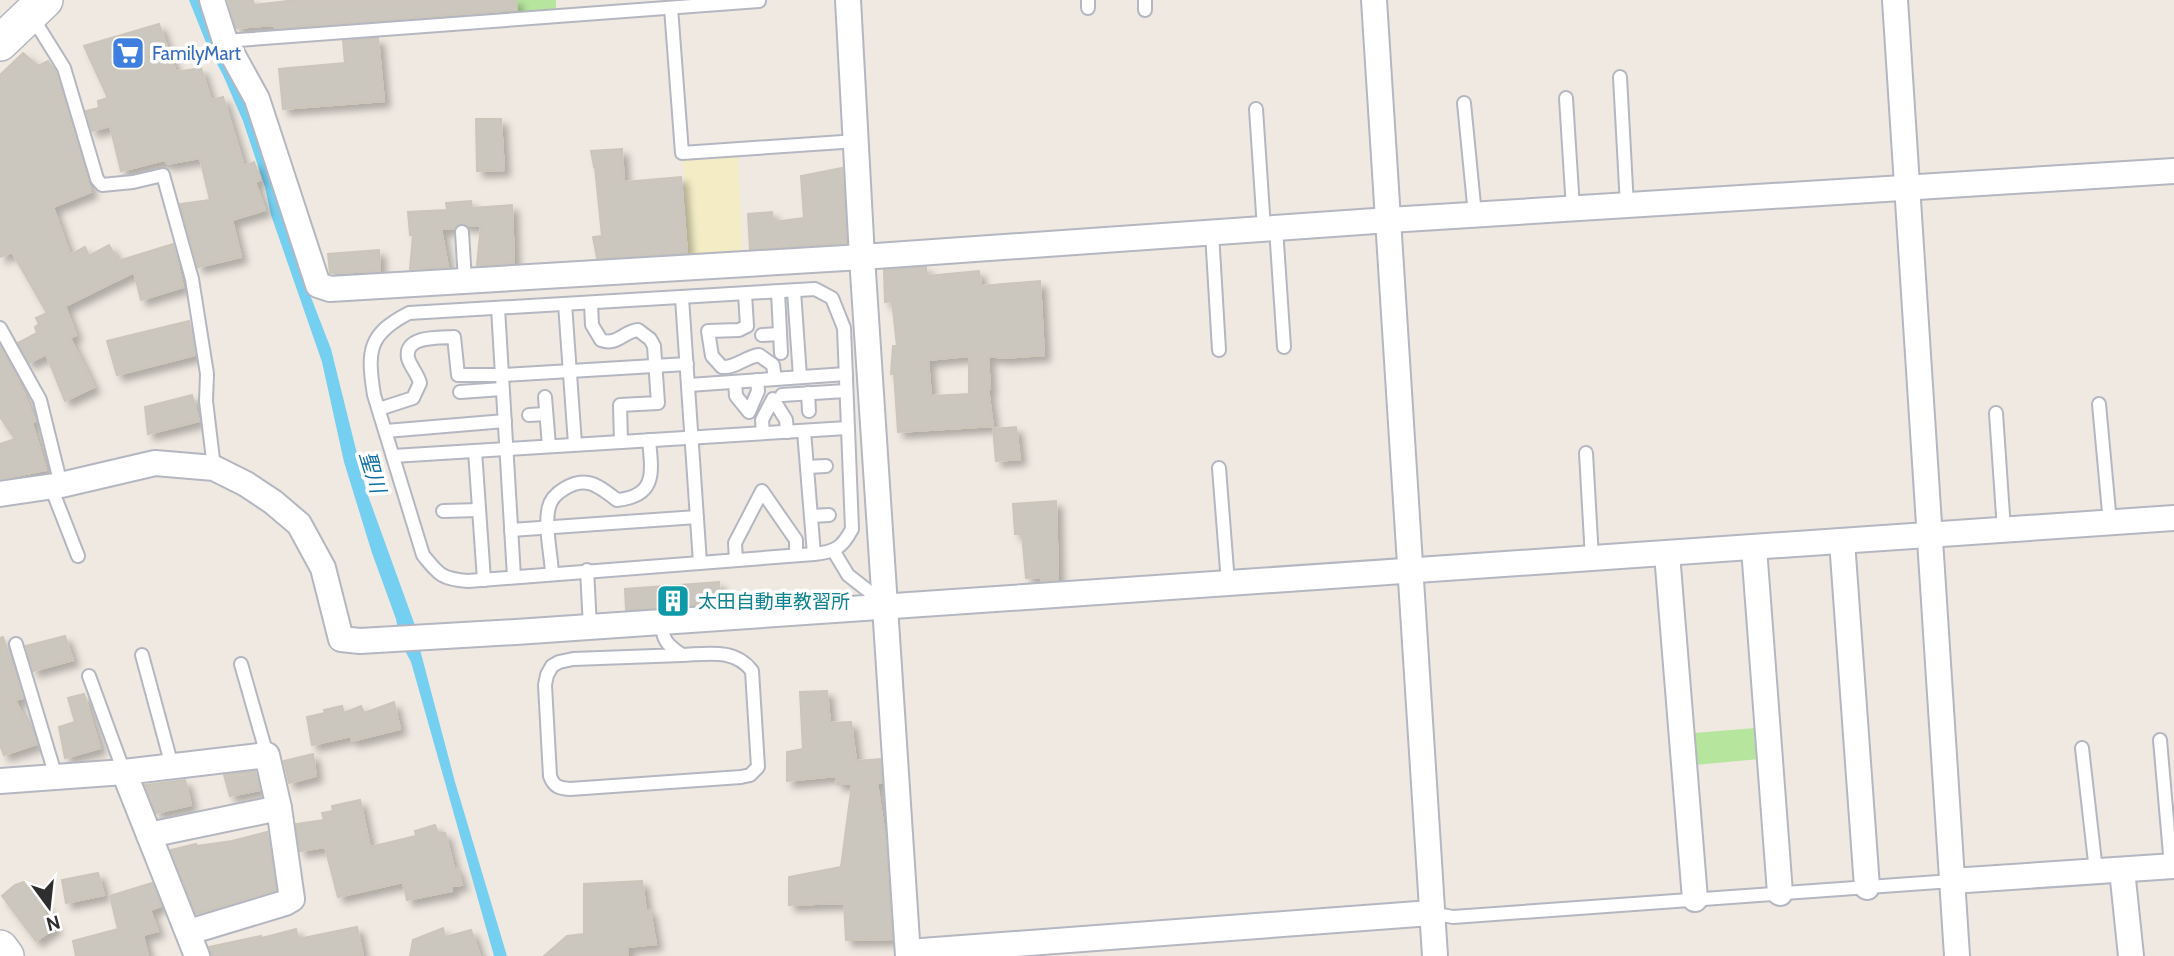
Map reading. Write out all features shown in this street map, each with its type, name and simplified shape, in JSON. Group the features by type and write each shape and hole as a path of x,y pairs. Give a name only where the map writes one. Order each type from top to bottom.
{"main road":[{"path":"0,43 38,7"},
{"path":"0,948 6,956"}],"street":[{"path":"212,0 225,41 257,99 318,285 330,289 2174,171"},
{"path":"848,0 862,257 908,954 1431,913"},
{"path":"1374,0 1435,956"},
{"path":"1895,0 1932,536 1957,956"},
{"path":"0,494 56,486 155,463 214,468 246,484 299,524 323,568 341,639 360,640 2174,518"},
{"path":"1842,541 1867,887"},
{"path":"1754,548 1780,893"},
{"path":"1667,554 1695,899"},
{"path":"0,781 124,772 267,755 279,808 292,899 190,932"},
{"path":"124,772 190,932 197,956"},
{"path":"149,835 279,808"},
{"path":"1952,881 2173,866"},
{"path":"2122,870 2131,956"}],"lane":[{"path":"225,41 759,1"},
{"path":"38,7 64,68 97,179 102,185 163,175 191,279 207,374 206,401 214,468"},
{"path":"671,8 682,153 857,141"},
{"path":"1620,77 1627,205"},
{"path":"1566,98 1573,209"},
{"path":"1464,103 1475,215"},
{"path":"1256,109 1284,347"},
{"path":"462,232 465,281"},
{"path":"1212,233 1219,350"},
{"path":"816,289 832,298 844,328 852,529 844,544 833,550 814,554 484,580 447,580 438,574 423,555 370,373 371,352 387,324 410,313 778,292 816,289"},
{"path":"794,291 800,377"},
{"path":"778,292 781,353"},
{"path":"745,294 747,326 739,330 708,331 712,356 722,367 730,367 751,356 759,355 773,365 775,379"},
{"path":"682,298 700,563"},
{"path":"591,303 592,325 601,340 616,341 630,331 638,330 650,339 654,346 658,403 620,405 621,442"},
{"path":"565,304 575,444"},
{"path":"498,308 514,577"},
{"path":"0,328 40,400 56,486 78,556"},
{"path":"762,335 780,334"},
{"path":"379,410 404,403 413,398 418,390 418,375 409,361 408,353 418,341 454,337 458,375 502,375 687,364"},
{"path":"689,385 846,374"},
{"path":"735,382 736,396 748,412 758,391 757,380"},
{"path":"469,395 502,389"},
{"path":"782,395 846,391"},
{"path":"808,393 809,411"},
{"path":"545,397 549,446"},
{"path":"763,433 762,420 773,400 786,420 787,432"},
{"path":"2099,404 2109,523"},
{"path":"1996,413 2004,530"},
{"path":"529,415 546,414"},
{"path":"386,431 505,421"},
{"path":"393,456 846,428"},
{"path":"804,431 814,554"},
{"path":"552,573 549,504 554,496 571,486 590,483 617,500 627,499 641,492 651,478 649,440"},
{"path":"475,451 484,580"},
{"path":"1586,453 1592,559"},
{"path":"807,467 826,466"},
{"path":"1219,468 1228,583"},
{"path":"736,561 735,543 762,491 796,540 796,555"},
{"path":"443,511 479,510"},
{"path":"811,516 829,515"},
{"path":"511,530 697,517"},
{"path":"833,550 848,575 887,605"},
{"path":"587,570 590,626"},
{"path":"663,621 665,641 682,655 737,656 745,661 752,671 759,760 755,772 741,777 570,789 559,788 552,783 545,684 552,666 573,659 682,655"},
{"path":"16,644 56,777"},
{"path":"142,655 172,766"},
{"path":"241,664 267,755"},
{"path":"89,676 124,772"},
{"path":"2160,740 2173,866"},
{"path":"2082,748 2095,871"},
{"path":"1431,913 1452,917 1952,881"}],"green space":[{"path":"501,0 556,0 556,10 502,15"},
{"path":"1768,727 1770,758 1684,766 1682,734"}],"sand":[{"path":"738,156 743,259 688,261 683,158"}],"water":[{"path":"189,0 204,0 250,104 300,269 331,349 366,490 417,631 399,634 344,462 322,362 271,215 265,187 243,121"},
{"path":"418,642 455,782 507,956 494,956 411,662 404,649"}],"building":[{"path":"228,0 253,0 254,5 296,0 516,0 517,10 275,28 274,25 236,28"},
{"path":"159,24 176,72 201,68 211,100 223,97 244,166 254,162 260,180 255,182 265,210 232,220 241,257 198,267 180,204 210,200 200,158 167,164 165,160 121,171 110,126 92,131 86,111 99,108 98,101 108,98 84,46"},
{"path":"378,38 384,101 283,109 279,69 345,63 343,41"},
{"path":"23,53 38,66 48,61 55,71 91,192 53,207 70,255 85,247 89,256 109,245 118,261 173,244 183,287 141,300 134,272 65,306 76,335 70,338 94,387 65,401 46,354 29,363 18,343 37,333 35,327 39,324 36,318 47,313 12,252 0,257 0,75"},
{"path":"476,119 501,119 504,170 477,171"},
{"path":"622,149 624,182 681,177 687,253 597,258 593,237 602,236 591,151"},
{"path":"842,168 846,243 750,249 748,214 772,212 773,222 804,218 801,176"},
{"path":"471,201 472,208 512,205 514,263 477,265 481,225 469,226 462,223 455,228 441,229 448,267 410,269 413,235 410,235 408,212 447,210 446,203"},
{"path":"379,250 380,271 330,273 328,254"},
{"path":"926,267 926,276 979,271 981,286 1040,281 1044,355 1004,358 988,356 988,389 993,426 898,432 894,373 891,374 893,346 897,346 892,301 885,302 884,270","holes":["969,356 969,394 931,396 928,360"]},
{"path":"189,321 195,355 117,375 107,341"},
{"path":"0,346 14,371 35,421 32,423 46,470 0,479 0,444 15,439 0,417"},
{"path":"192,395 199,421 148,434 145,407"},
{"path":"1016,427 1020,459 996,461 993,429"},
{"path":"1056,501 1058,580 1026,578 1022,534 1015,534 1013,504"},
{"name":"太田自動車教習所","path":"719,582 720,603 626,610 625,589"},
{"path":"65,636 73,660 33,671 26,646"},
{"path":"3,637 23,698 15,700 37,744 4,755 0,745 0,638"},
{"path":"827,691 830,723 851,722 856,761 880,759 882,783 877,783 886,843 892,939 846,940 844,903 789,905 789,877 841,867 852,784 837,784 836,776 787,781 787,752 803,749 800,692"},
{"path":"84,694 100,748 65,758 59,727 75,722 68,698"},
{"path":"394,702 400,729 352,741 351,736 312,745 307,717 342,706 344,713 361,706 364,713"},
{"path":"313,754 316,776 289,783 284,761"},
{"path":"255,771 260,790 230,796 224,775"},
{"path":"185,780 191,805 156,813 145,785"},
{"path":"360,800 370,847 416,836 415,831 435,825 438,833 445,833 454,868 457,869 462,885 452,886 452,891 407,900 403,882 338,897 325,847 300,851 296,824 324,820 322,813 333,811 332,806"},
{"path":"267,832 276,890 196,914 171,850 196,844 232,841"},
{"path":"98,873 104,895 66,903 62,880"},
{"path":"642,881 646,911 650,910 656,944 627,947 628,956 544,956 567,936 584,934 584,884"},
{"path":"24,882 29,890 33,889 47,908 42,909 56,927 36,941 2,896 15,885"},
{"path":"152,883 161,906 150,910 158,931 143,935 148,956 76,956 73,941 118,929 110,896"},
{"path":"357,927 363,956 212,956 209,947 296,929 298,939"},
{"path":"443,928 445,937 471,930 480,956 410,956 413,940"}],"place":[{"name":"FamilyMart","path":"128,53"},
{"name":"太田自動車教習所","path":"673,601"}],"water label":[{"name":"聖川","path":"373,472"}]}
